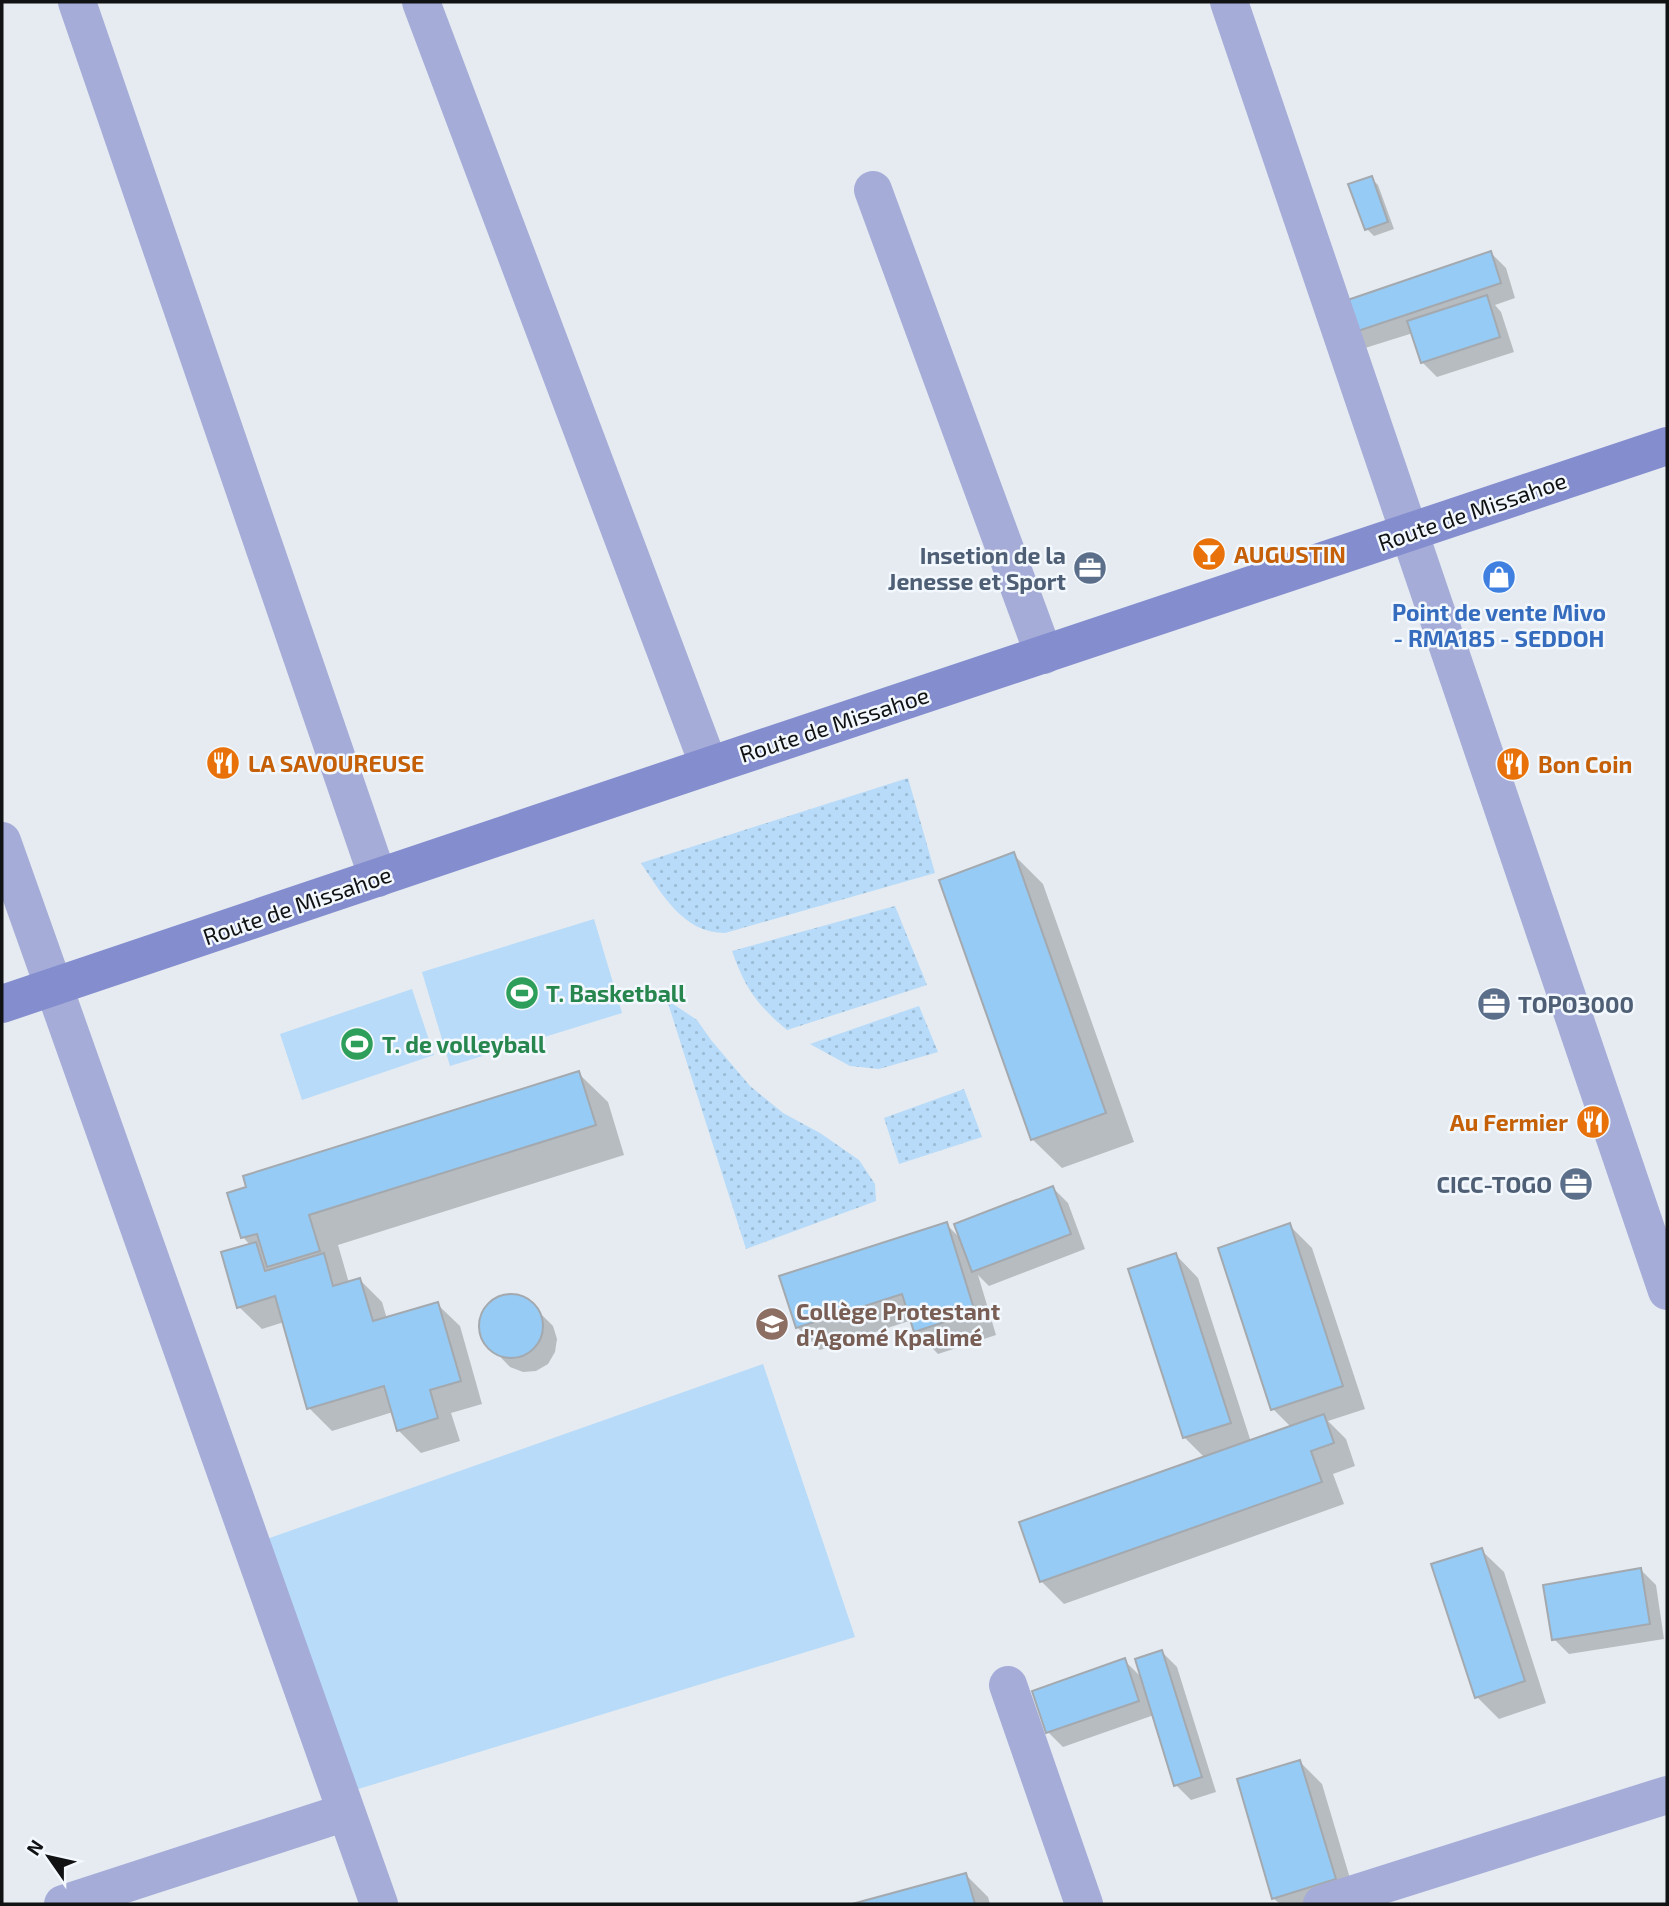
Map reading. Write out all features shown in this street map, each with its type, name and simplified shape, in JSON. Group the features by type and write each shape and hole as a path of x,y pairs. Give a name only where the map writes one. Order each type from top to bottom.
{"main road":[{"name":"Route de Missahoe","path":"2,1004 1667,446"}],"street":[{"path":"77,2 378,878"},
{"path":"421,2 709,766"},
{"path":"1229,2 1667,1291"},
{"path":"873,190 1044,655"},
{"path":"2,841 379,1904"},
{"path":"1007,1685 1084,1904"},
{"path":"1322,1904 1667,1795"},
{"path":"63,1904 346,1812"}],"shaded area":[{"path":"908,778 935,873 725,933 697,926 675,910 641,863"},
{"path":"895,906 927,985 787,1030 753,995 732,951"},
{"name":"T. Basketball","path":"594,919 622,1013 450,1066 422,972"},
{"name":"T. de volleyball","path":"412,989 434,1055 302,1100 280,1034"},
{"path":"667,1000 697,1020 750,1086 783,1113 820,1133 859,1160 875,1184 876,1201 746,1249"},
{"path":"919,1006 938,1052 879,1069 850,1066 810,1044"},
{"path":"964,1089 982,1137 899,1164 884,1118"},
{"path":"763,1364 855,1637 342,1794 264,1540"}],"building":[{"path":"1372,176 1388,222 1365,230 1348,184"},
{"path":"1491,251 1501,283 1349,334 1339,303"},
{"path":"1487,295 1500,337 1421,363 1407,321"},
{"path":"1014,852 1106,1113 1031,1140 939,880"},
{"path":"579,1071 596,1125 309,1215 320,1251 267,1267 257,1234 241,1238 227,1193 246,1187 243,1176"},
{"path":"1053,1186 1071,1234 972,1272 954,1224"},
{"path":"947,1222 975,1312 914,1332 902,1294 796,1328 779,1276"},
{"path":"1290,1223 1343,1386 1271,1410 1218,1248"},
{"path":"256,1242 265,1271 324,1253 333,1286 360,1278 373,1321 438,1302 461,1381 430,1390 438,1418 397,1431 384,1386 307,1409 275,1296 237,1308 221,1252"},
{"path":"1176,1253 1231,1423 1183,1438 1128,1269"},
{"path":"511,1294 529,1300 537,1308 543,1326 537,1344 529,1352 511,1358 493,1352 485,1344 479,1326 485,1308 493,1300"},
{"path":"1324,1414 1334,1443 1311,1451 1322,1482 1040,1582 1019,1522"},
{"path":"1482,1548 1525,1681 1475,1698 1431,1564"},
{"path":"1641,1568 1650,1624 1552,1640 1543,1585"},
{"path":"1162,1650 1202,1777 1174,1786 1135,1659"},
{"path":"1125,1658 1139,1701 1046,1733 1032,1691"},
{"path":"1300,1760 1336,1879 1272,1899 1237,1779"},
{"path":"966,1873 975,1904 852,1904"}],"place":[{"name":"AUGUSTIN","path":"1209,554"},
{"name":"Insetion de la Jenesse et Sport","path":"1090,568"},
{"name":"Point de vente Mivo - RMA185 - SEDDOH","path":"1499,577"},
{"name":"LA SAVOUREUSE","path":"223,763"},
{"name":"Bon Coin","path":"1513,764"},
{"name":"T. Basketball","path":"522,993"},
{"name":"TOPO3000","path":"1494,1004"},
{"name":"T. de volleyball","path":"357,1044"},
{"name":"Au Fermier","path":"1593,1122"},
{"name":"CICC-TOGO","path":"1576,1184"},
{"name":"Collège Protestant d'Agomé Kpalimé","path":"772,1324"}]}
